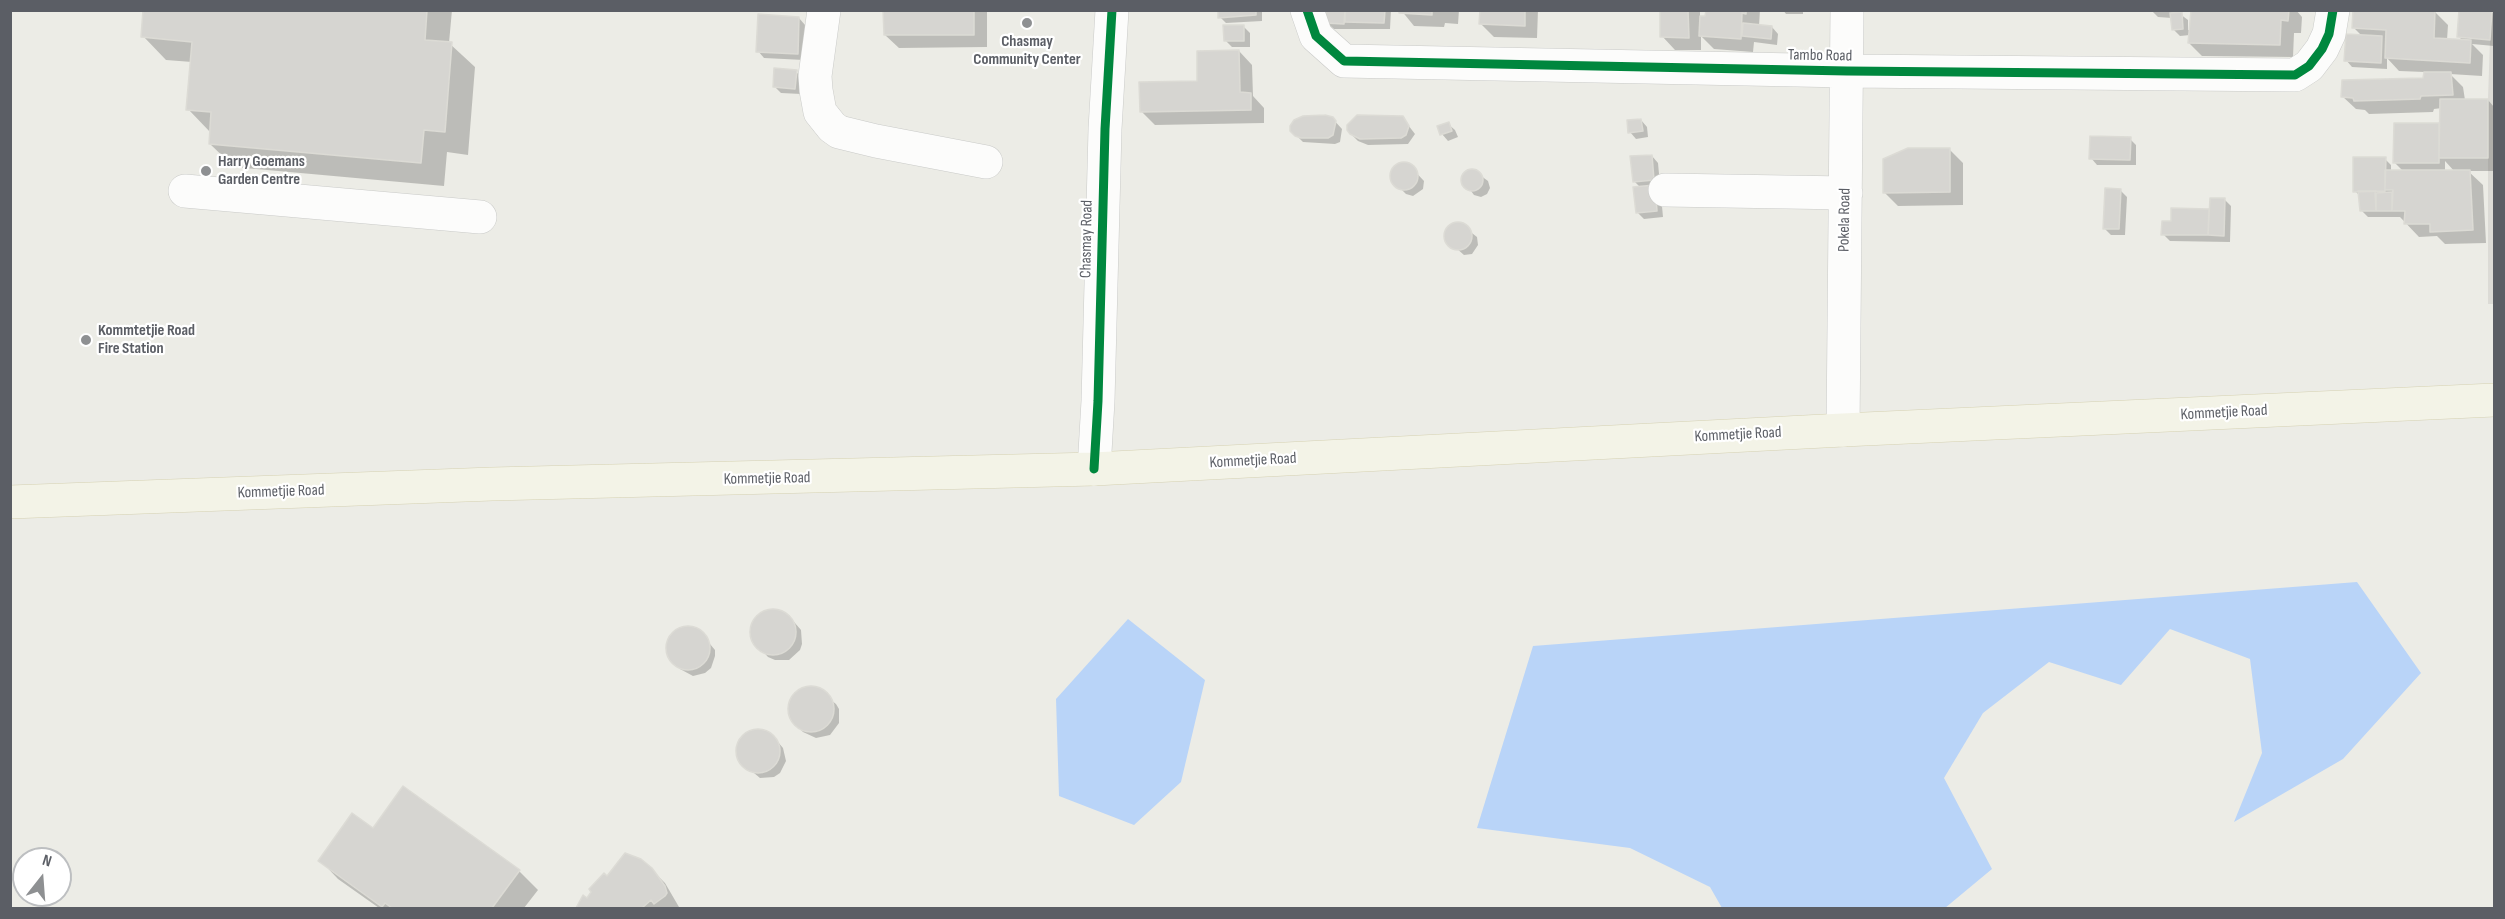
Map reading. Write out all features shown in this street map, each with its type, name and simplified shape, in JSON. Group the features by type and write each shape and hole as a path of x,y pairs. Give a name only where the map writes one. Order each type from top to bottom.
{"main road":[{"name":"Kommetjie Road","path":"10,502 492,484 1094,469 1843,430 2494,400"}],"street":[{"path":"824,10 815,83 820,112 832,127 839,132 876,141 986,162"},
{"name":"Chasmay Road","path":"1094,469 1105,129 1112,10"},
{"name":"Tambo Road","path":"1307,10 1316,36 1344,61 1847,71 2295,75 2309,66 2322,49 2329,34 2333,10"},
{"name":"Pokela Road","path":"1843,430 1847,10"},
{"path":"1665,190 1846,193"},
{"path":"185,191 480,217"}],"shaded area":[{"path":"2494,10 2494,304 2488,304 2488,99 2491,11"}],"water":[{"path":"2357,582 2421,673 2343,759 2234,822 2262,753 2250,659 2170,629 2121,685 2049,662 1983,713 1944,778 1992,869 1945,908 1722,908 1710,887 1630,848 1477,828 1533,646"},
{"path":"1128,619 1205,680 1181,782 1134,825 1059,796 1056,699"}],"building":[{"path":"143,10 427,10 425,40 452,42 445,132 424,130 421,163 209,144 211,112 186,110 192,42 141,37"},
{"path":"883,10 974,10 974,35 884,35"},
{"path":"1218,10 1256,10 1256,15 1218,18"},
{"path":"1326,10 1345,10 1344,24 1325,23"},
{"path":"1345,10 1385,10 1384,23 1345,22"},
{"path":"1399,10 1432,10 1432,15 1399,13"},
{"path":"1480,10 1525,10 1525,26 1479,24"},
{"path":"1660,10 1688,10 1689,38 1660,37"},
{"path":"1706,10 1746,10 1746,14 1742,13 1741,39 1699,36 1700,16 1705,16"},
{"path":"2191,10 2289,10 2288,21 2281,20 2280,45 2188,43"},
{"path":"2353,10 2435,10 2434,38 2471,40 2470,63 2385,58 2386,30 2352,28"},
{"path":"2459,10 2492,10 2490,40 2457,37"},
{"path":"2182,12 2183,29 2172,30 2170,13"},
{"path":"758,14 799,17 798,54 756,52"},
{"path":"1743,23 1772,26 1771,39 1742,36"},
{"path":"1223,25 1244,25 1244,41 1224,41"},
{"path":"2346,34 2382,36 2381,63 2344,61"},
{"path":"1239,50 1240,92 1251,93 1251,110 1140,112 1139,82 1197,81 1197,51"},
{"path":"774,68 797,70 795,89 773,87"},
{"path":"2424,72 2451,72 2453,95 2421,96 2420,99 2354,101 2353,98 2341,97 2342,80 2423,78"},
{"path":"2440,99 2488,99 2488,158 2439,158"},
{"path":"1357,115 1403,116 1409,126 1406,135 1401,138 1360,139 1347,130 1347,125"},
{"path":"1303,116 1333,117 1336,121 1333,135 1328,138 1301,138 1290,131 1294,120"},
{"path":"1641,119 1643,131 1628,133 1627,120"},
{"path":"1449,122 1452,131 1440,135 1437,126"},
{"path":"2394,123 2439,123 2439,163 2393,163"},
{"path":"2090,136 2131,137 2130,160 2089,159"},
{"path":"1908,148 1950,148 1950,192 1883,193 1883,159"},
{"path":"1652,155 1654,180 1633,182 1630,156"},
{"path":"2353,157 2386,157 2385,191 2353,192"},
{"path":"1404,162 1414,166 1418,176 1414,186 1404,190 1394,186 1390,176 1394,166"},
{"path":"1472,169 1480,172 1483,180 1480,188 1472,191 1464,188 1461,180 1464,172"},
{"path":"2385,170 2470,170 2473,230 2430,232 2430,224 2404,224 2405,211 2392,211 2393,190 2385,190"},
{"path":"1655,185 1657,211 1636,213 1633,187"},
{"path":"2105,188 2121,189 2119,229 2103,229"},
{"path":"2358,191 2376,191 2376,211 2360,211"},
{"path":"2392,192 2392,211 2376,211 2375,193"},
{"path":"2210,198 2225,198 2224,236 2208,235"},
{"path":"2171,208 2209,209 2208,235 2161,235 2162,221 2171,221"},
{"path":"1458,222 1468,226 1472,236 1468,246 1458,250 1448,246 1444,236 1448,226"},
{"path":"773,609 782,610 790,615 795,623 795,641 790,649 782,654 773,655 764,654 756,649 751,641 750,632 751,623 756,615 764,610"},
{"path":"688,626 703,633 710,648 703,663 688,670 673,663 666,648 673,633"},
{"path":"811,686 827,693 834,709 827,725 811,732 795,725 788,709 795,693"},
{"path":"758,729 773,736 780,751 773,766 758,773 743,766 736,751 743,736"},
{"path":"403,786 520,870 492,908 392,908 385,903 382,907 318,861 352,813 373,828"},
{"path":"625,853 641,859 652,868 665,886 667,893 665,896 654,904 651,900 642,908 576,908 583,895 587,898 591,892 589,889 604,873 607,876"}],"cycle path":[{"path":"1094,469 1105,129 1112,10"},
{"path":"1307,10 1316,36 1344,61 1847,71 2295,75 2309,66 2322,49 2329,34 2333,10"}],"place":[{"name":"Chasmay Community Center","path":"1027,23"},
{"name":"Harry Goemans Garden Centre","path":"206,171"},
{"name":"Kommtetjie Road Fire Station","path":"86,340"}]}
